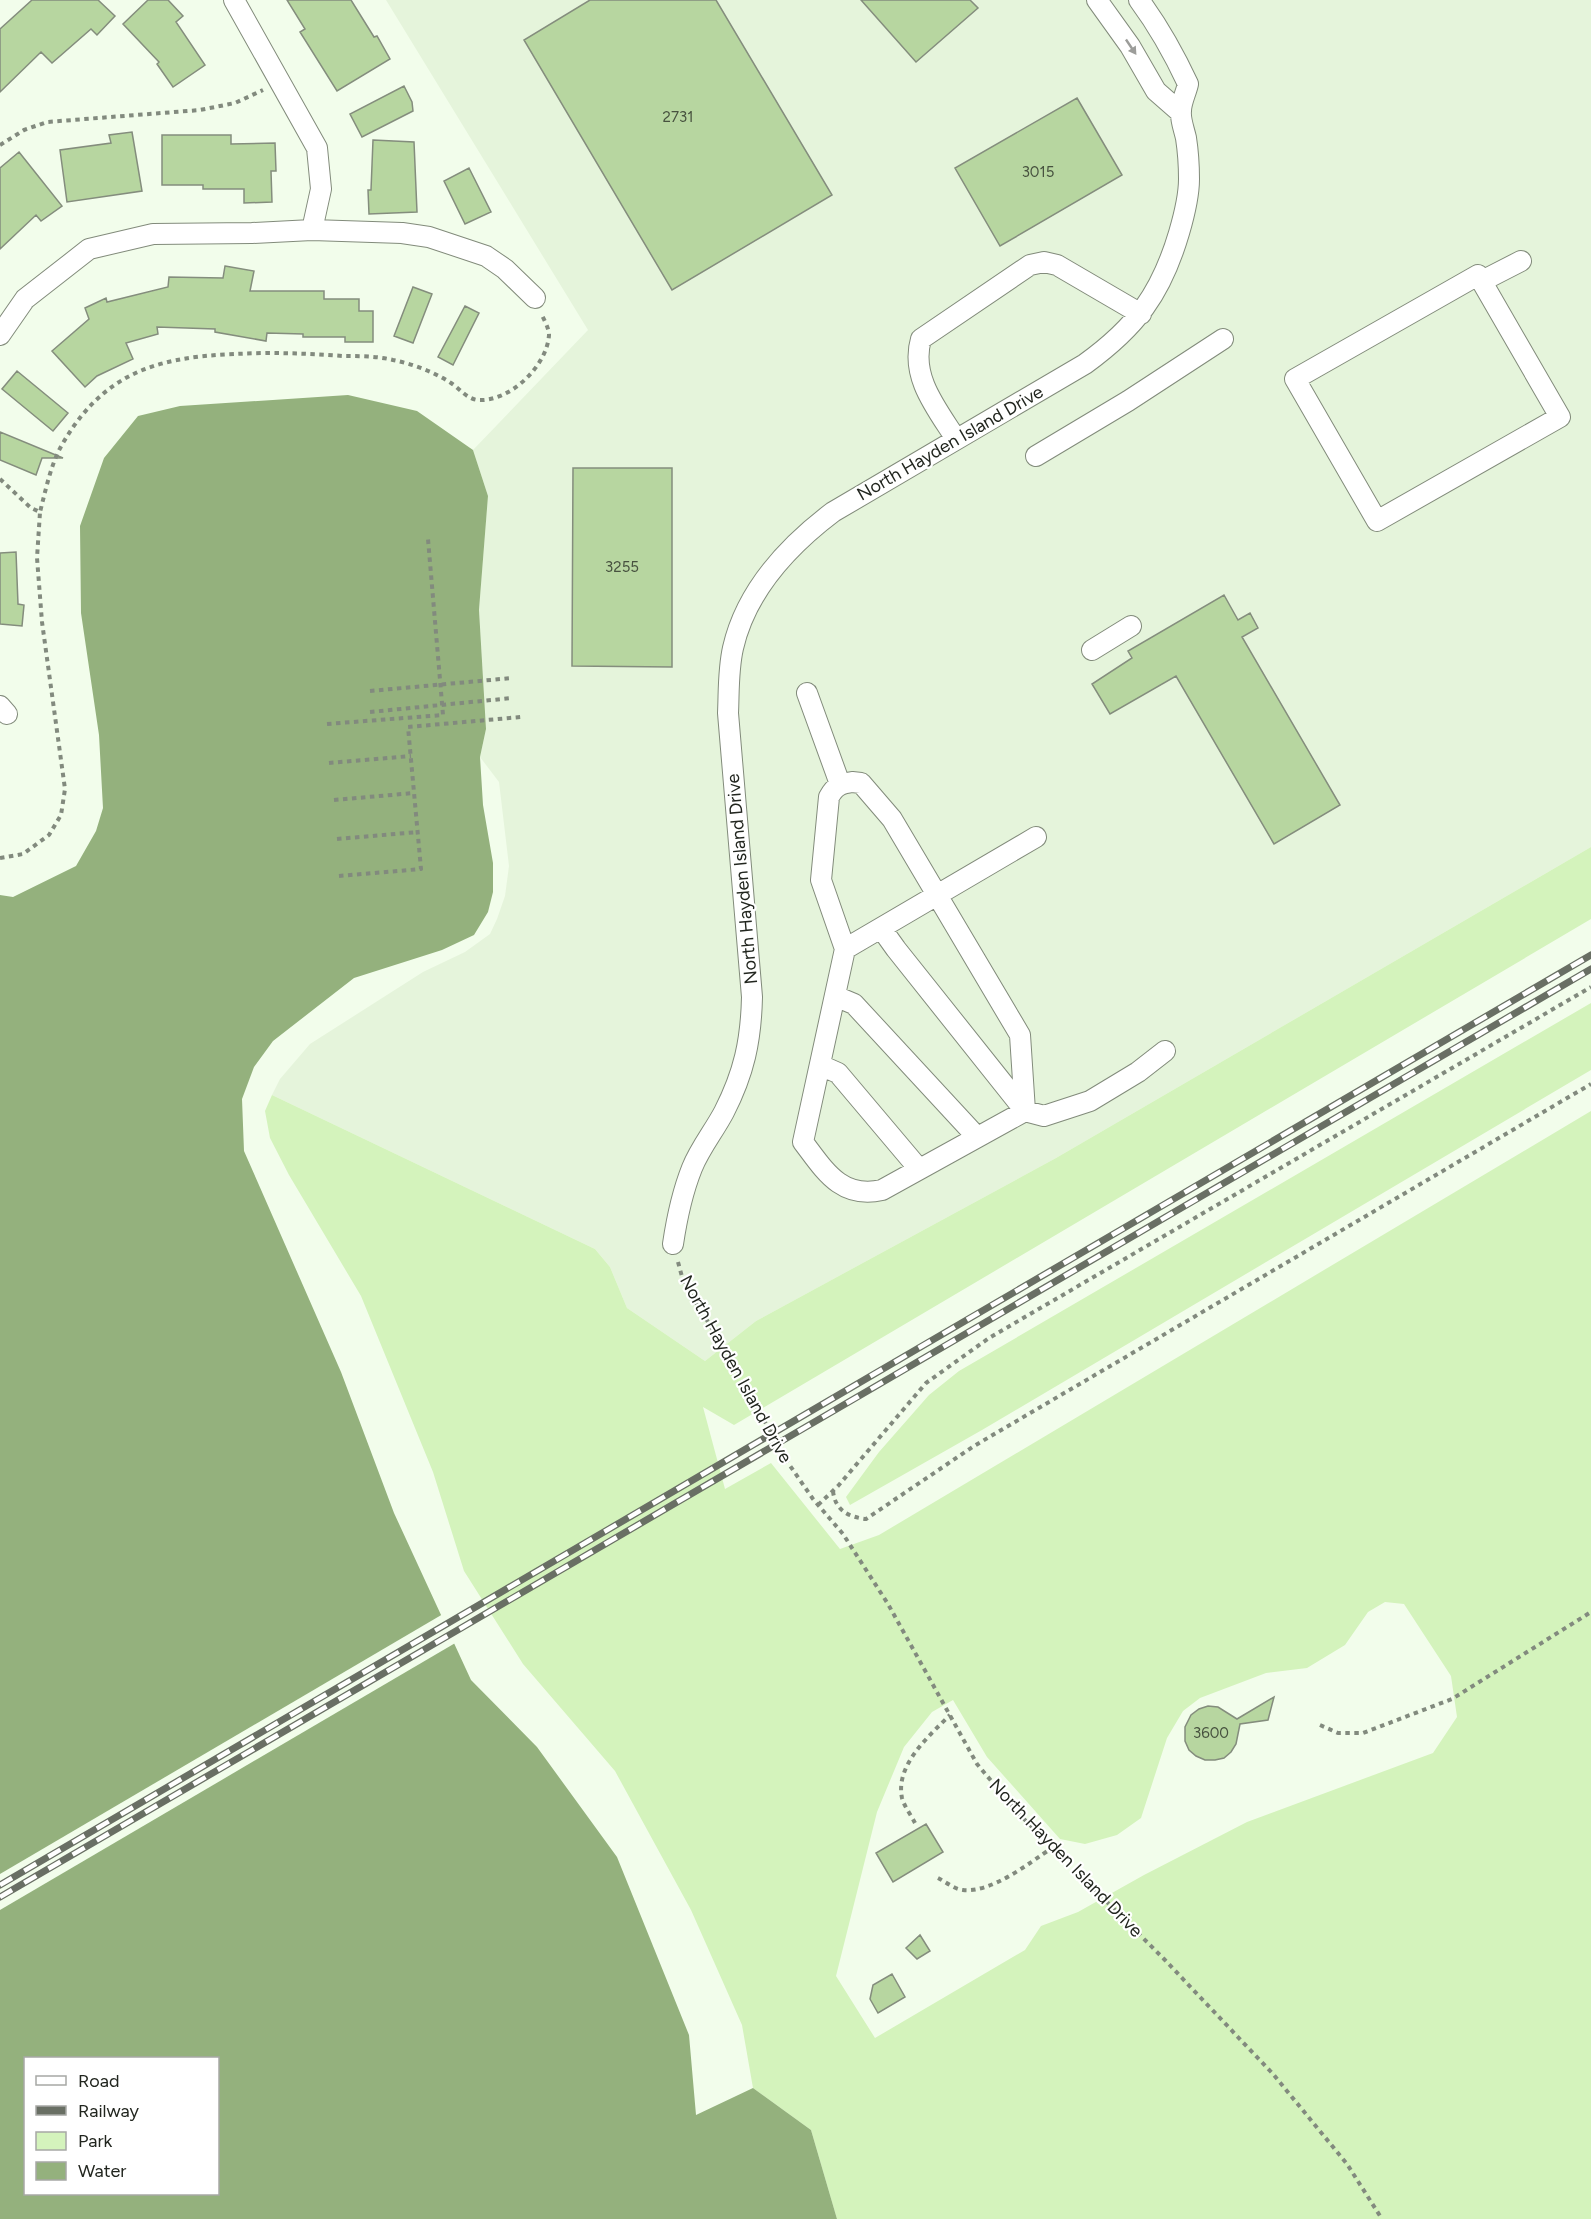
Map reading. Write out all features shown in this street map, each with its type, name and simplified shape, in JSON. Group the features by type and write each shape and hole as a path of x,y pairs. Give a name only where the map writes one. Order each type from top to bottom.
{"street":[{"path":"234,0 316,148 321,189 312,230"},
{"path":"1097,0 1130,46 1156,91 1180,112"},
{"name":"North Hayden Island Drive","path":"673,1244 681,1199 693,1166 738,1082 747,1057 751,1026 752,997 728,713 729,678 736,639 746,613 766,579 784,555 806,533 833,512 1085,364 1108,348 1141,314 1164,279 1187,202 1188,155 1180,112 1188,84 1173,51 1139,0"},
{"path":"0,335 25,299 89,249 153,234 312,230 402,233 429,237 486,256 505,269 535,298"},
{"path":"1482,281 1521,261"},
{"path":"956,439 924,387 917,351 921,339 1021,271 1030,265 1044,262 1057,265 1141,314"},
{"path":"1478,275 1482,281 1560,417 1377,521 1295,379 1478,275"},
{"path":"1036,456 1128,401 1223,339"},
{"path":"1092,650 1131,626"},
{"path":"807,693 840,784"},
{"path":"861,783 892,819 1020,1035 1025,1111 882,1190 866,1193 850,1189 830,1177 803,1142 845,950 822,880 829,797 834,788 840,784 861,783"},
{"path":"845,950 1036,837"},
{"path":"881,928 896,950 1025,1111 1044,1116 1090,1101 1138,1072 1165,1051"},
{"path":"835,996 854,1004 977,1137"},
{"path":"820,1065 838,1073 920,1169"}],"path":[{"path":"0,146 24,130 47,122 200,110 235,103 280,82"},
{"path":"0,858 23,854 49,835 61,815 65,789 42,622 37,558 40,512 62,444 102,395 118,382 145,368 172,360 215,354 289,353 391,359 422,369 452,383 466,395 477,400 495,397 517,386 540,362 546,350 549,332 535,298"},
{"path":"0,478 31,508 40,512"},
{"path":"327,724 443,715 428,539"},
{"path":"370,691 512,678"},
{"path":"370,712 513,698"},
{"path":"339,876 421,869 408,727 521,717"},
{"path":"329,763 411,756"},
{"path":"334,800 414,793"},
{"path":"337,839 418,832"},
{"path":"818,1505 833,1491 926,1383 989,1338 1591,987"},
{"path":"833,1491 834,1501 839,1509 854,1518 866,1519 974,1446 1591,1084"},
{"name":"North Hayden Island Drive","path":"673,1244 684,1284 727,1352 784,1457 818,1505 843,1534 888,1604 977,1764 1020,1815 1164,1959 1273,2074 1347,2164 1382,2219"},
{"path":"1320,1725 1338,1733 1363,1733 1452,1700 1591,1612"},
{"path":"915,1823 902,1799 901,1785 906,1768 920,1745 950,1715"},
{"path":"938,1878 964,1890 979,1889 995,1884 1052,1848"}],"shaded area":[{"path":"386,0 1591,0 1591,847 1056,1158 756,1321 705,1361 627,1308 610,1267 595,1249 272,1095 280,1079 310,1044 423,972 465,952 490,934 497,919 505,896 509,866 499,782 480,757 486,729 479,610 488,496 473,450 588,330"}],"green space":[{"path":"1591,847 1591,919 734,1425 703,1407 725,1489 771,1463 840,1549 879,1535 1591,1111 1591,2219 837,2219 811,2130 753,2088 742,2025 691,1910 615,1771 523,1664 464,1571 433,1472 361,1296 289,1175 270,1138 265,1111 272,1095 595,1249 610,1267 627,1308 705,1361 756,1321 1056,1158","holes":["1385,1602 1404,1604 1451,1676 1457,1717 1433,1753 1247,1822 1078,1912 1041,1926 1025,1950 875,2038 836,1976 877,1812 904,1747 932,1712 953,1700 987,1757 1060,1839 1085,1844 1117,1835 1141,1818 1167,1738 1183,1711 1200,1698 1266,1673 1307,1668 1345,1645 1368,1612"]},
{"path":"1591,1003 1591,1070 982,1430 850,1505 846,1497 879,1452 929,1395 959,1371"}],"water":[{"path":"348,395 417,411 473,450 488,496 479,610 486,729 480,757 483,805 493,863 493,892 488,912 474,935 442,950 354,978 273,1041 254,1067 242,1099 244,1151 341,1372 394,1513 471,1680 537,1747 617,1857 689,2035 696,2115 753,2088 811,2130 837,2219 0,2219 0,895 13,897 76,866 96,831 103,808 99,735 81,613 80,526 104,458 138,416 180,406"}],"pier":[{"path":"443,1614 457,1642 0,1910 0,1874"}],"building":[{"path":"32,0 98,0 115,16 97,35 91,29 52,63 41,52 0,92 0,29"},
{"path":"148,0 168,0 183,16 176,22 205,65 173,87 157,64 159,62 123,24"},
{"path":"287,0 351,0 374,37 377,36 390,59 337,91 300,32 305,29"},
{"path":"590,0 716,0 832,195 672,290 524,40"},
{"path":"861,0 970,0 978,8 916,62"},
{"path":"404,86 412,102 413,111 362,137 350,114"},
{"path":"1077,98 1122,175 1000,246 955,168"},
{"path":"132,132 142,191 67,202 60,150 111,143 109,135"},
{"path":"162,135 231,135 231,144 275,143 276,171 271,171 272,202 244,203 244,189 203,189 203,185 162,185"},
{"path":"373,140 414,142 417,212 369,214 368,190 371,190"},
{"path":"19,152 62,206 41,221 36,215 0,249 0,168"},
{"path":"469,168 491,212 465,224 444,181"},
{"path":"225,266 254,271 250,291 324,291 324,299 359,299 359,311 373,311 373,342 345,342 345,337 303,337 303,334 267,333 266,341 215,332 215,329 157,327 158,334 126,343 133,359 97,376 85,387 52,351 89,319 85,308 106,298 107,302 168,287 169,277 223,278"},
{"path":"413,287 432,294 413,343 394,336"},
{"path":"465,306 479,313 453,365 438,357"},
{"path":"17,371 68,413 53,431 2,389"},
{"path":"0,432 63,458 42,458 36,475 0,460"},
{"path":"573,468 672,468 672,667 572,666"},
{"path":"16,552 18,604 24,605 22,626 0,624 0,553"},
{"path":"1224,595 1238,620 1250,613 1258,628 1242,637 1340,805 1274,844 1176,676 1110,714 1092,684 1132,658 1128,651"},
{"path":"1274,1697 1268,1720 1240,1724 1236,1744 1224,1758 1205,1760 1189,1750 1185,1741 1185,1727 1191,1715 1199,1709 1208,1706 1218,1707 1237,1719"},
{"path":"926,1824 943,1852 893,1882 876,1853"},
{"path":"920,1935 930,1951 917,1959 906,1948"},
{"path":"892,1974 905,1997 878,2013 870,1999 873,1985"}],"railway":[{"path":"0,1885 1591,955"},
{"path":"0,1897 1591,969"}]}
